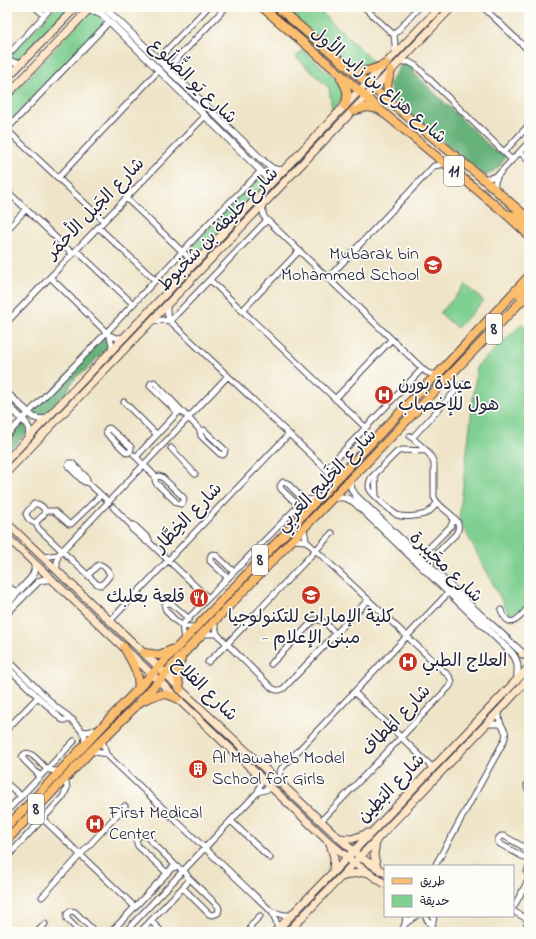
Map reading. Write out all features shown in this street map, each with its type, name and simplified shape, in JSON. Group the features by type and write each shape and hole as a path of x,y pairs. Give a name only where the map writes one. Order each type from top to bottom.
{"main road":[{"path":"7,78 76,7"},
{"name":"شارع هزاع بن زايد الأول","path":"262,7 360,90 379,109 529,233"},
{"name":"شارع هزاع بن زايد الأول","path":"277,7 529,219"},
{"name":"شارع خليفة بن شخبوط","path":"7,472 374,89 396,54 440,7"},
{"name":"شارع خليفة بن شخبوط","path":"7,460 360,90 388,68 401,62 452,7"},
{"path":"7,95 89,9"},
{"path":"351,70 361,72 388,68 387,91 393,105"},
{"path":"339,73 348,96 345,106"},
{"path":"353,111 367,107 379,109"},
{"name":"شارع الخَلِيج العَربِي","path":"7,840 159,681 180,651 184,640 196,627 438,374 529,276"},
{"path":"510,313 513,303 529,285"},
{"name":"شارع الخَلِيج العَربِي","path":"7,827 152,674 203,634 529,293"},
{"name":"شارع الفلاح","path":"7,523 180,689 339,838 360,857 384,872"},
{"name":"شارع الفلاح","path":"7,537 330,843 354,863 384,883"},
{"path":"124,647 138,674 138,690"},
{"path":"144,653 161,655 180,651 177,671 180,689"},
{"name":"شارع البَطِين","path":"276,931 529,666"},
{"name":"شارع البَطِين","path":"288,932 528,680"},
{"path":"138,704 149,698 162,694 177,698"},
{"path":"339,838 358,838 372,832"},
{"path":"376,841 374,855 377,868"},
{"path":"330,843 334,858 333,871"},
{"path":"338,878 351,874 367,872"}],"street":[{"path":"35,7 44,15"},
{"path":"22,62 13,62 7,57 52,7"},
{"name":"شارع يَو الضُّلُوع","path":"104,7 264,161 274,170 284,170"},
{"path":"157,58 163,54 208,7"},
{"path":"169,70 172,64 226,7"},
{"path":"364,7 394,35 396,54"},
{"path":"394,35 419,7"},
{"path":"483,7 529,51"},
{"name":"شارع يَو الضُّلُوع","path":"89,9 98,12 109,22 242,152 261,171 267,179 268,186"},
{"path":"104,221 7,129 109,22"},
{"path":"13,62 14,70"},
{"path":"401,62 409,62 416,66 512,160"},
{"path":"58,178 159,70"},
{"name":"شارع الجَبل الأحمَر","path":"7,322 205,116"},
{"path":"504,152 529,125"},
{"path":"495,190 495,182 498,175 529,142"},
{"path":"242,152 247,154 258,165 264,161"},
{"path":"520,152 529,161"},
{"path":"434,154 434,166"},
{"path":"328,278 434,166 446,164"},
{"path":"7,435 67,372 107,334 133,304 261,171"},
{"path":"482,178 490,178 498,175"},
{"path":"7,191 26,210 133,304"},
{"path":"126,198 188,257 190,269"},
{"path":"262,206 265,219"},
{"path":"7,230 26,210"},
{"path":"251,217 256,216 265,219 424,371 430,374 438,374"},
{"path":"170,321 210,280 265,219"},
{"path":"98,227 156,280"},
{"path":"242,310 299,251"},
{"path":"188,257 201,257"},
{"path":"50,277 107,334 112,344 111,351"},
{"path":"210,280 365,427"},
{"path":"167,305 167,313 170,321 326,470 329,477 329,487"},
{"path":"153,321 170,321"},
{"path":"107,334 117,338 124,337"},
{"path":"335,398 391,340"},
{"path":"424,371 427,379 426,385"},
{"path":"326,470 365,427 424,371"},
{"path":"57,571 57,563 60,553 228,376"},
{"path":"180,411 155,383 152,382 151,387 180,411 189,417 201,430 206,430 224,449 225,452 223,455 220,454 201,436 201,430"},
{"path":"431,568 431,562 435,555 454,536 459,526 457,521 452,516 437,504 434,497 434,462 432,457 411,437 458,387 467,384"},
{"path":"7,393 28,414 37,419 47,419"},
{"path":"124,402 157,434"},
{"path":"8,406 23,419 28,427 29,437"},
{"path":"136,457 180,411"},
{"path":"130,452 131,447 111,429 108,428 106,430 106,433 127,453 130,452 156,477 162,477 183,497 183,503 177,503 156,483 156,477"},
{"name":"شارع الخِطَّار","path":"110,621 289,434"},
{"path":"413,451 414,445 417,442"},
{"path":"171,448 196,474"},
{"path":"426,452 402,450 397,452 370,480 369,486 370,490 393,513 397,515 403,516 425,514 437,504"},
{"path":"326,470 344,472"},
{"name":"شارع مجَيبرة","path":"349,480 352,490 356,496 431,568 450,590 513,654 517,660 518,666 517,679"},
{"path":"86,481 109,502"},
{"name":"شارع الخَلِيج العَربِي","path":"298,505 280,488 282,483 287,483 304,500 308,510"},
{"path":"88,576 60,553 38,528 36,523 33,523 26,514 34,504 38,504 45,511 54,511 69,524 72,524 101,495"},
{"name":"شارع مجَيبرة","path":"331,499 342,498 354,502 450,590 526,654 529,659"},
{"name":"شارع الخَلِيج العَربِي","path":"304,500 319,499"},
{"path":"182,626 304,500"},
{"path":"113,507 132,526 132,529 147,542 149,542 208,598"},
{"path":"36,523 45,511"},
{"path":"414,552 427,550 451,526 453,521 452,516"},
{"path":"451,526 456,526 458,530"},
{"path":"292,540 306,540 304,528"},
{"path":"208,662 227,644 332,533"},
{"name":"شارع المَطاف","path":"306,540 449,676 452,681 450,686 321,821"},
{"path":"43,557 60,553"},
{"path":"228,578 210,561 211,555 213,554 217,556 234,572"},
{"path":"7,604 17,591 34,575 34,563"},
{"path":"7,613 38,582 52,579"},
{"path":"7,585 17,591"},
{"path":"279,782 281,769 450,590"},
{"path":"7,595 10,592 17,591"},
{"path":"214,621 217,634 272,688 279,690 286,686 368,600"},
{"path":"184,640 182,626 165,610 165,604 169,602 171,603 189,619"},
{"path":"501,610 509,621 514,622 529,607"},
{"path":"271,664 314,620 322,621 336,634"},
{"path":"182,626 196,627"},
{"path":"203,634 217,634"},
{"path":"7,659 58,708 73,720 85,737 84,745"},
{"path":"7,667 62,720 73,720"},
{"path":"354,692 433,768"},
{"path":"7,729 38,697"},
{"path":"436,865 504,741 506,736 501,724 499,711"},
{"path":"62,720 66,718 67,715"},
{"path":"487,724 501,724"},
{"path":"82,731 89,732 100,729"},
{"path":"102,739 106,754 272,912 276,921 276,931"},
{"path":"7,811 74,741"},
{"path":"91,751 106,754"},
{"path":"40,776 22,759 22,755 24,753 30,753 47,769 60,771"},
{"path":"47,769 48,783"},
{"path":"268,771 281,769"},
{"path":"7,857 62,799 66,792 67,785 65,778"},
{"path":"126,932 258,792 262,778"},
{"path":"529,781 527,786 529,791"},
{"path":"7,784 21,796"},
{"path":"258,792 272,788"},
{"path":"55,789 66,792"},
{"path":"42,897 125,806"},
{"path":"43,819 135,907"},
{"path":"231,821 270,858"},
{"path":"167,873 138,846 136,840 138,837 141,835 146,836 177,867 184,870 188,877 218,906 218,913 213,915 210,914 183,888"},
{"path":"529,850 504,836 501,836 498,839 500,844 529,860"},
{"path":"514,906 529,880 527,872 529,866"},
{"path":"111,932 172,868 177,867"},
{"path":"134,923 141,931 183,888 187,883 188,877"},
{"path":"80,932 67,919 67,914 70,911 75,912 95,932"},
{"path":"272,912 292,915"},
{"path":"514,912 529,920 523,932"},
{"path":"251,932 251,925 260,916"},
{"path":"401,932 405,924 406,917"},
{"path":"405,924 415,917"},
{"path":"426,917 433,929"},
{"path":"433,929 434,917"},
{"path":"151,921 162,932"},
{"path":"37,932 45,924"},
{"path":"116,927 121,932"}],"green space":[{"path":"56,7 71,7 7,74 7,59"},
{"path":"283,7 316,7 377,65 371,68 356,68"},
{"path":"94,12 103,19 103,25 7,125 7,100 89,13"},
{"path":"303,50 343,86 342,97 332,111 329,88 296,57"},
{"path":"408,63 414,68 414,73 497,153 500,151 503,153 505,157 502,163 492,173 485,176 394,101 389,84 402,64"},
{"path":"263,174 266,180 265,184 244,206 238,208 226,224 199,252 194,254 190,252 189,250 229,205 257,177"},
{"path":"466,285 484,301 457,328 440,313"},
{"path":"522,324 529,330 529,601 512,620 459,519 477,366"},
{"path":"104,336 109,337 109,346 85,371 75,378 69,389 43,416 36,415 33,410"},
{"path":"25,423 27,433 7,454 7,438 21,424"}],"place":[{"name":"Mubarak bin Mohammed School","path":"433,265"},
{"name":"عيادة بورن هول للإخصاب","path":"384,395"},
{"name":"كلية الإمارات للتكنولوجيا - مبنى الإعلام","path":"311,595"},
{"name":"قلعة بعلبك","path":"199,598"},
{"name":"العلاج الطبي","path":"408,662"},
{"name":"Al Mawaheb Model School for Girls","path":"198,769"},
{"name":"First Medical Center","path":"95,824"}]}
